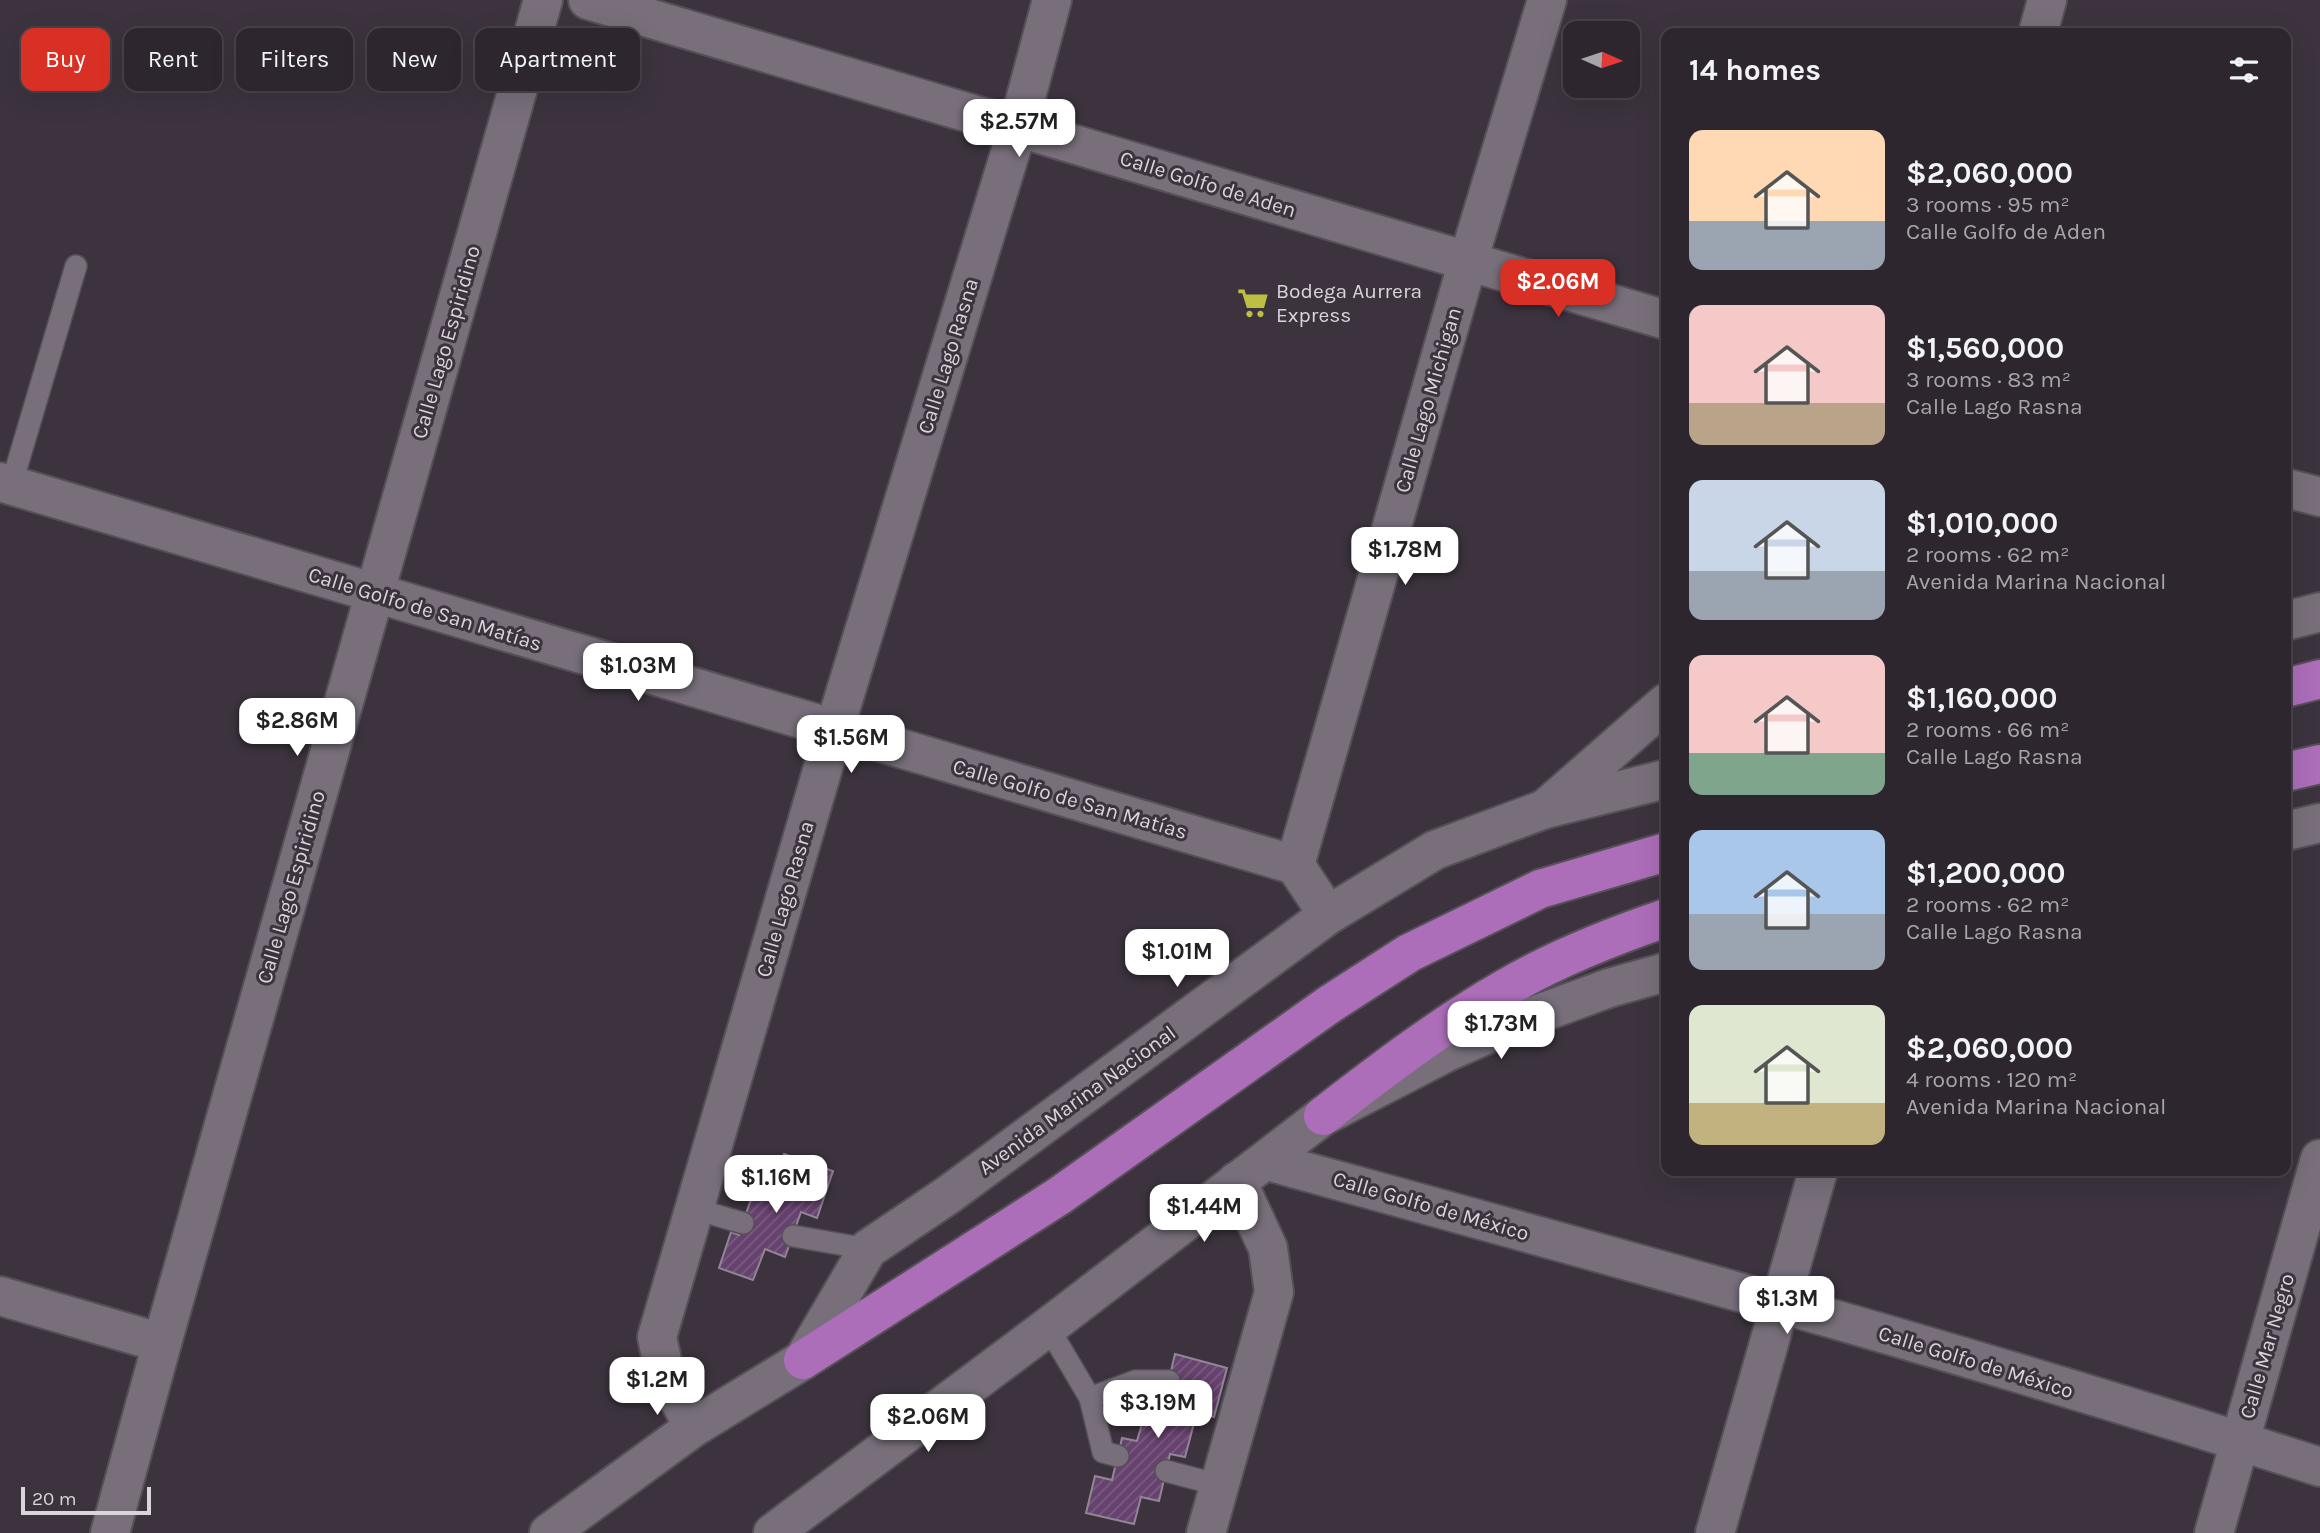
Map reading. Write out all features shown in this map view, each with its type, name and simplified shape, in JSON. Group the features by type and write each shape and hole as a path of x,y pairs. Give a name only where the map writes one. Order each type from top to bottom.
{"highway":[{"path":"2291,687 2320,679"},
{"path":"2291,771 2320,764"},
{"name":"Avenida Marina Nacional","path":"803,1360 1059,1196 1330,1003 1398,960 1539,889 1661,853"},
{"path":"1323,1115 1385,1068 1503,989 1610,937 1661,920"}],"street":[{"name":"Calle Lago Espiridino","path":"110,1533 542,0"},
{"name":"Calle Golfo de Aden","path":"588,0 1661,319"},
{"name":"Calle Lago Rasna","path":"694,1427 665,1375 657,1337 834,730 1018,127 1052,0"},
{"name":"Calle Lago Michigan","path":"1294,865 1468,261 1547,0"},
{"path":"2039,28 2047,0"},
{"name":"Calle Golfo de San Matías","path":"5,484 1294,865"},
{"path":"2291,489 2320,497"},
{"path":"2291,620 2320,612"},
{"path":"1545,809 1661,707"},
{"name":"Avenida Marina Nacional","path":"549,1533 694,1427 803,1360 868,1249 948,1195 1328,915 1435,850 1545,809 1661,780"},
{"path":"2291,830 2320,823"},
{"path":"1294,865 1328,915"},
{"path":"773,1533 1048,1327 1323,1115 1445,1053 1508,1025 1609,988 1661,973"},
{"name":"Calle Mar Negro","path":"2214,1533 2320,1159"},
{"path":"1206,1533 1219,1485 1232,1397 1274,1292 1252,1171"},
{"name":"Calle Golfo de México","path":"1252,1171 1781,1303 2320,1467"},
{"path":"1715,1533 1817,1176"},
{"path":"0,1296 162,1343"}],"lane":[{"path":"5,484 76,266"},
{"path":"695,1209 743,1223"},
{"path":"793,1236 868,1249"},
{"path":"1048,1327 1090,1398 1103,1452 1118,1456"},
{"path":"1090,1398 1135,1381 1169,1381"},
{"path":"1166,1471 1219,1485"}],"building":[{"path":"784,1154 833,1171 817,1218 801,1212 785,1257 765,1249 753,1280 719,1268 731,1232 739,1235 754,1190 769,1195"},
{"path":"1175,1354 1227,1368 1214,1417 1197,1412 1185,1457 1170,1454 1159,1501 1141,1497 1134,1524 1086,1513 1095,1476 1112,1480 1122,1438 1137,1441 1150,1396 1164,1400"}],"place":[{"name":"Bodega Aurrera Express","path":"1253,303"}]}
